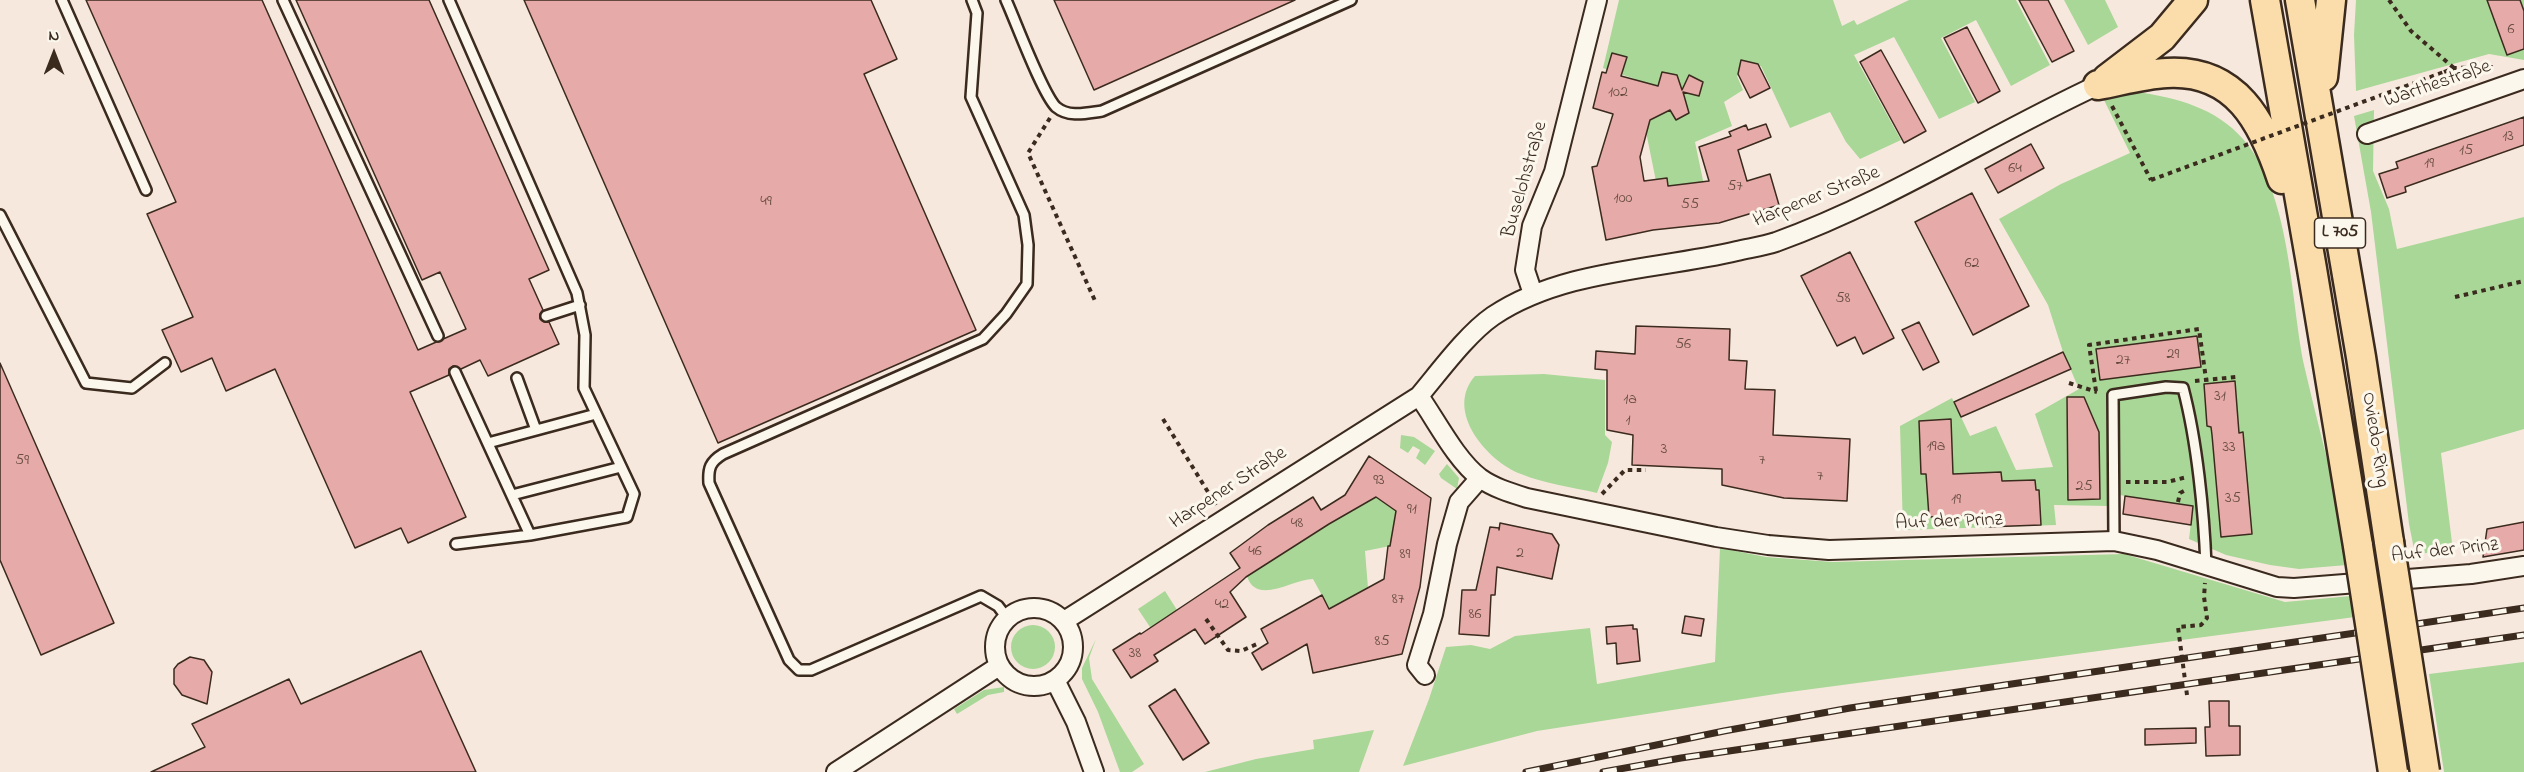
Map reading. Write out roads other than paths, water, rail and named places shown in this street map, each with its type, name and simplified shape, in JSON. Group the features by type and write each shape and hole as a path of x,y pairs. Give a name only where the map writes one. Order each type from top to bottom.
{"highway":[{"path":"2098,85 2150,49 2175,25 2193,0"},
{"name":"Oviedo-Ring","path":"2265,0 2358,546 2393,772"},
{"name":"L 705","path":"2300,0 2319,108"},
{"name":"L 705","path":"2319,108 2331,0"},
{"name":"L 705","path":"2098,85 2176,73 2204,78 2237,95 2260,124 2273,152 2312,269"},
{"name":"Oviedo-Ring","path":"2319,108 2361,357 2425,772"}],"street":[{"name":"Buselohstraße","path":"1533,294 1525,270 1532,226 1554,171 1597,0"},
{"name":"Warthestraße","path":"2367,134 2524,79"},
{"name":"Harpener Straße","path":"1533,294 1597,278 1703,260 1775,243 1879,199 2098,85"},
{"path":"1419,396 1457,351 1492,317 1533,294"},
{"name":"Harpener Straße","path":"1064,621 1419,396"},
{"name":"Auf der Prinz","path":"1419,396 1466,463 1480,478 1498,487 1527,498 1716,537 1768,545 1829,550 2114,542 2157,550 2260,583 2294,588 2470,574 2524,566"},
{"path":"1425,675 1417,665 1433,614 1447,544 1459,502 1480,478"},
{"path":"1042,608 1054,613 1064,621 1070,631 1073,652 1069,664 1055,680 1043,686 1030,686 1017,683 1006,675 999,666 994,652 999,628 1007,618 1017,611 1042,608"},
{"path":"836,772 999,666"},
{"path":"1055,680 1076,723 1094,772"}],"lane":[{"path":"62,0 146,190"},
{"path":"283,0 438,336"},
{"path":"449,0 578,292 585,335 584,388 634,494 627,517 530,535 456,544"},
{"path":"972,0 977,13 971,97 1024,215 1028,245 1027,284 1006,314 983,339 723,454 713,460 708,469 710,483 789,660 799,670 811,670 981,596 998,606 1007,618"},
{"path":"1006,0 1046,92 1057,107 1074,115 1102,111 1351,0"},
{"path":"0,215 86,383 132,388 165,363"},
{"path":"546,316 580,305"},
{"path":"455,372 530,535"},
{"path":"517,378 536,430"},
{"path":"2114,542 2113,395 2166,387 2183,388 2189,411 2205,531 2206,566"},
{"path":"488,443 596,414"},
{"path":"512,495 621,467"}],"railway":[{"path":"1526,772 1724,731 1850,708 2524,608"},
{"path":"1603,772 1681,758 2524,635"}]}
